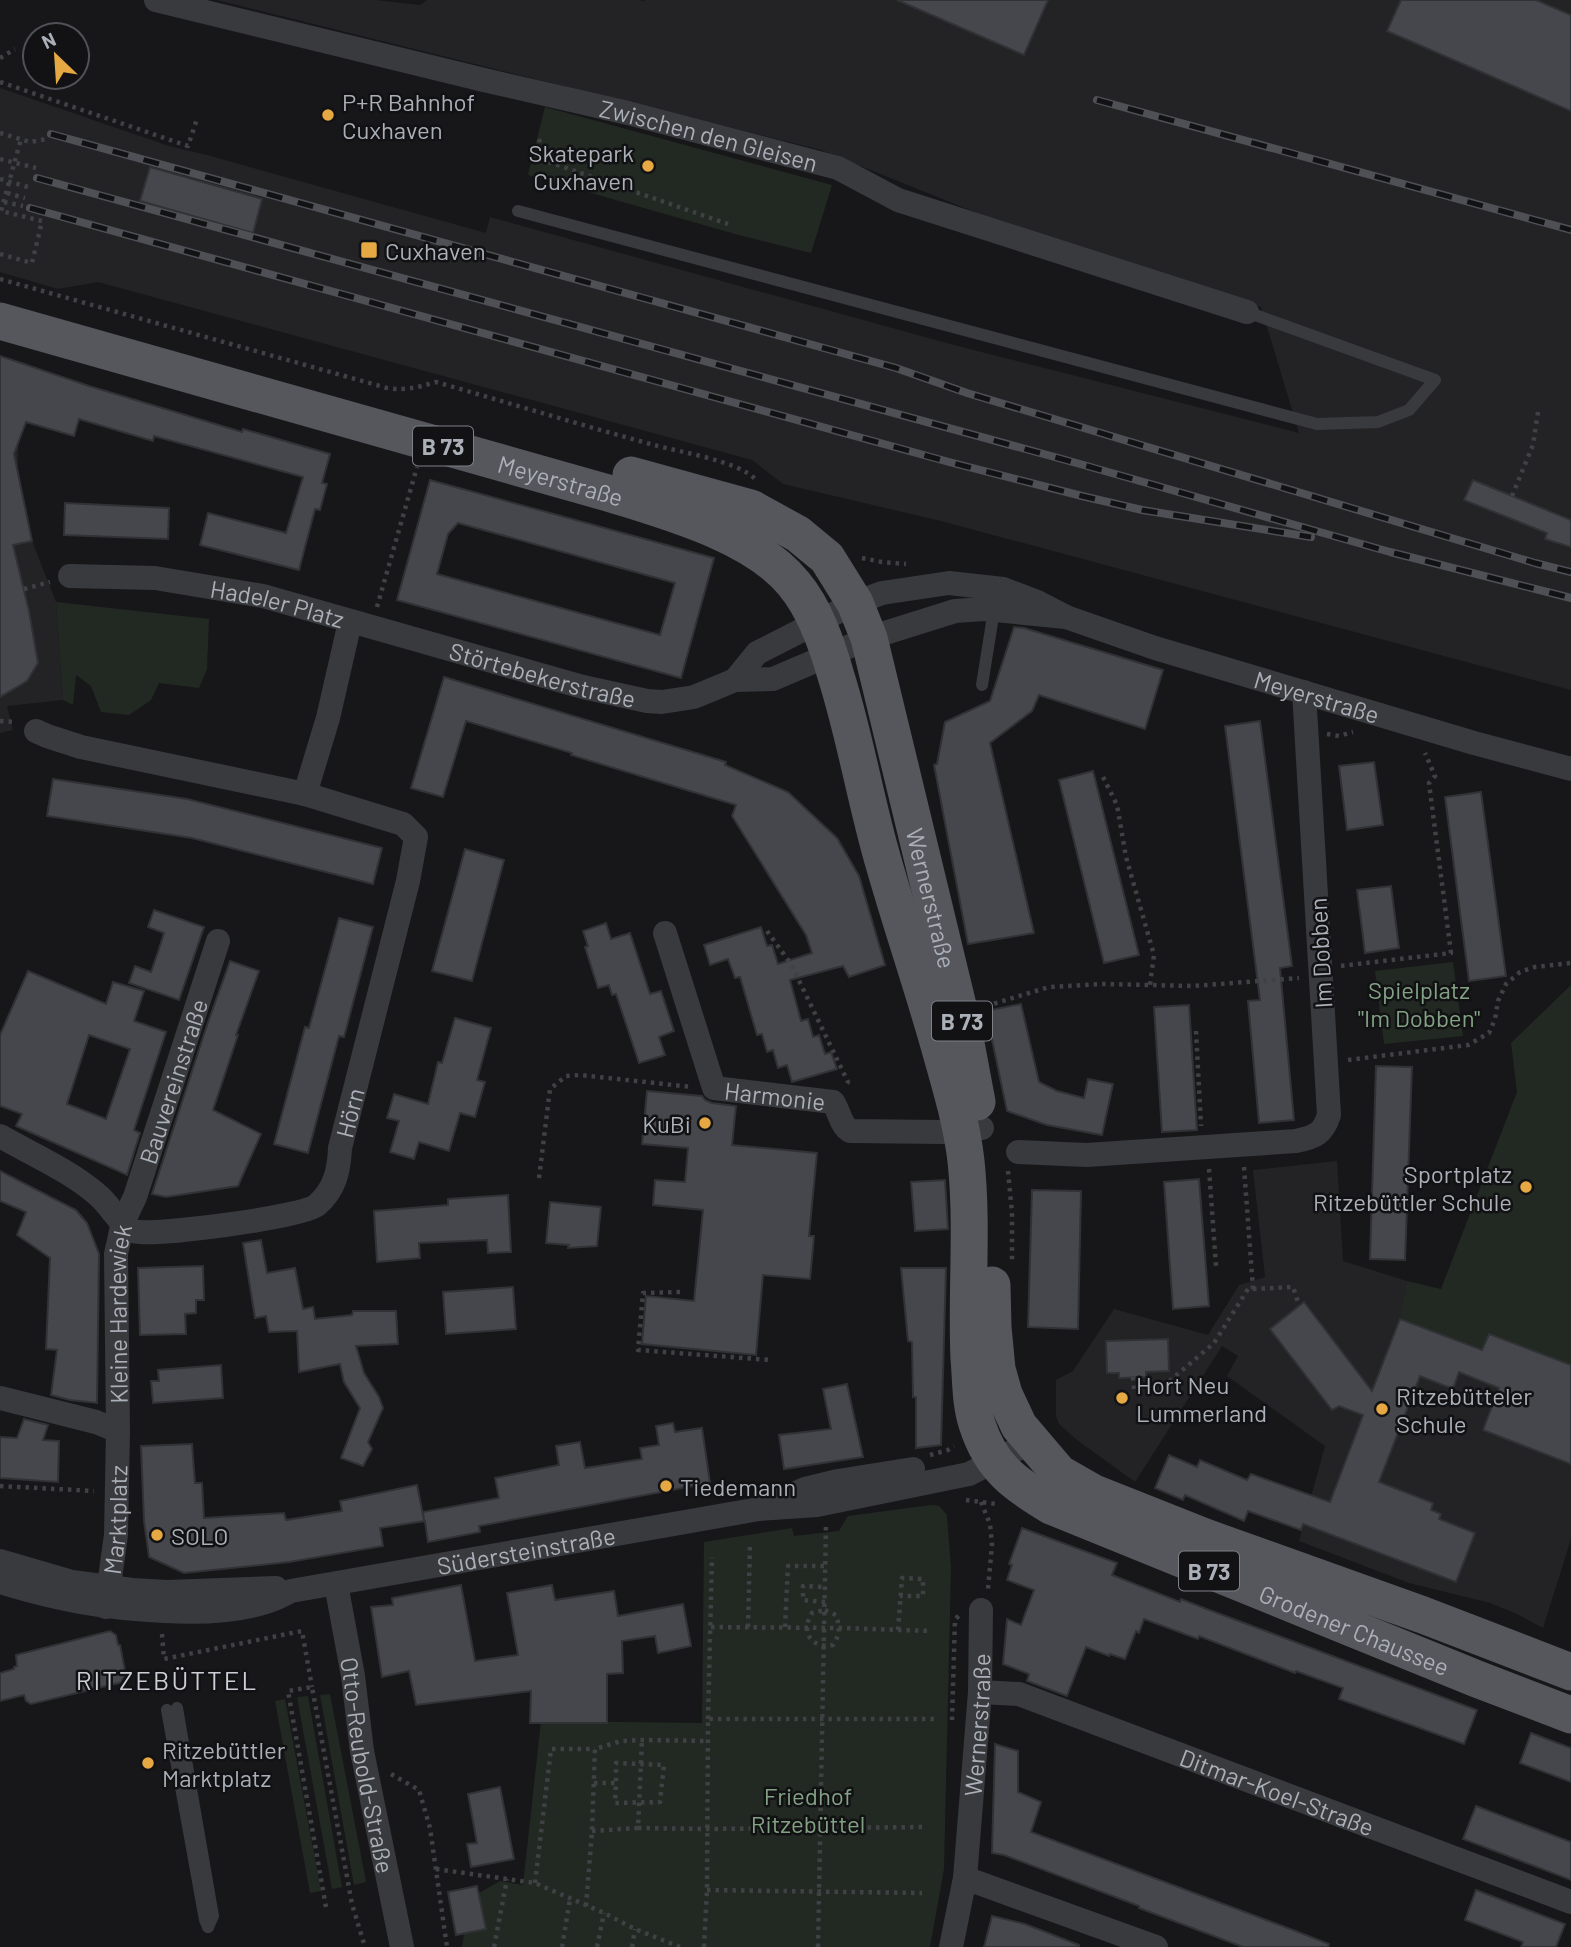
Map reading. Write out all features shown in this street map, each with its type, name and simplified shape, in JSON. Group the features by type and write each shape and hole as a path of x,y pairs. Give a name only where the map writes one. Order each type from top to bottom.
{"main road":[{"name":"Meyerstraße","path":"0,299 751,509 798,534 827,558 855,603"},
{"name":"Meyerstraße","path":"0,321 608,493 701,523 765,558 786,575 797,587 823,638"},
{"name":"Wernerstraße","path":"855,603 869,638 962,1022 972,1130 966,1163 971,1385 976,1421 994,1461"},
{"name":"Wernerstraße","path":"823,638 853,735 880,849 933,1024 972,1130 985,1144 997,1369 1011,1411 1031,1442"},
{"name":"Grodener Chaussee","path":"1031,1442 1059,1473 1094,1493 1205,1537 1571,1672"},
{"name":"Grodener Chaussee","path":"994,1461 1017,1485 1051,1506 1571,1715"}],"street":[{"name":"Zwischen den Gleisen","path":"156,0 628,113 838,168 898,200 1247,312"},
{"name":"Hadeler Platz","path":"70,576 155,578 263,596 361,625 305,794"},
{"name":"Meyerstraße","path":"855,603 882,593 949,583 1003,589 1066,617 1155,648 1474,743 1571,769"},
{"name":"Störtebekerstraße","path":"361,625 583,687 647,701 676,701 694,697 735,680 773,679 823,638 855,603"},
{"name":"Meyerstraße","path":"823,638 869,638 955,611 994,610 1066,617"},
{"name":"Störtebekerstraße","path":"735,680 757,653 823,638"},
{"name":"Im Dobben","path":"1018,1152 1087,1154 1242,1145 1308,1139 1325,1127 1329,1115 1304,692"},
{"path":"36,731 81,747 305,794"},
{"name":"Hörn","path":"122,1222 131,1230 141,1232 188,1229 288,1215 312,1208 319,1203 339,1171 340,1148 414,856 416,837 403,824 305,794"},
{"name":"Harmonie","path":"665,933 714,1088 833,1102 846,1128 850,1130 972,1130"},
{"name":"Bauvereinstraße","path":"122,1222 135,1197 218,941"},
{"name":"Kleine Hardewiek","path":"0,1136 70,1175 99,1196 122,1222 116,1254 118,1431"},
{"path":"3,1399 96,1422 118,1431"},
{"name":"Marktplatz","path":"107,1597 116,1535 118,1431"},
{"name":"Südersteinstraße","path":"0,1561 107,1597 176,1612 211,1611 268,1602 291,1591 759,1509 817,1505 969,1474 1031,1442"},
{"name":"Südersteinstraße","path":"0,1582 49,1597 107,1597"},
{"name":"Otto-Reubold-Straße","path":"336,1584 353,1676 362,1751 402,1947"},
{"name":"Wernerstraße","path":"951,1947 965,1878 980,1692 981,1610"},
{"name":"Ditmar-Koel-Straße","path":"980,1692 1019,1695 1571,1902"},
{"path":"965,1878 1153,1947"}],"lane":[{"path":"517,211 1317,424 1378,422 1389,418 1409,410 1435,380 1247,312"},
{"path":"982,685 994,610"},
{"path":"172,1709 213,1916 208,1927 205,1920 172,1709"}],"path":[{"path":"0,58 15,49"},
{"path":"0,82 188,146 197,119"},
{"path":"0,133 30,142 47,139"},
{"path":"0,254 32,262 42,221 1,211 21,139"},
{"path":"539,139 546,161 728,223"},
{"path":"0,159 36,168"},
{"path":"0,178 28,187"},
{"path":"6,193 25,198"},
{"path":"4,202 23,206"},
{"path":"0,279 387,388 413,388"},
{"path":"1512,496 1533,445 1538,412"},
{"path":"361,625 419,457"},
{"path":"974,1010 1049,987 1103,984 1193,986 1321,972 1451,953 1429,783 1435,776 1422,745"},
{"path":"1103,777 1117,805 1126,857 1154,955 1150,985"},
{"path":"767,931 791,964 848,1082 833,1102"},
{"path":"1326,1062 1468,1045 1489,1033 1506,984 1520,972 1535,967 1571,963"},
{"path":"1196,1031 1216,1266"},
{"path":"539,1178 550,1089 554,1084 566,1076 580,1074 676,1086"},
{"path":"1242,1145 1253,1289"},
{"path":"1133,1377 1134,1389 1158,1391 1214,1343 1248,1289 1293,1287 1299,1306"},
{"path":"680,1292 643,1293 638,1350 770,1360"},
{"path":"0,1486 116,1492"},
{"path":"981,1610 989,1585 992,1545 990,1524 982,1503"},
{"path":"818,1947 827,1534"},
{"path":"748,1627 750,1543"},
{"path":"704,1947 712,1557"},
{"path":"785,1628 788,1566 826,1566"},
{"path":"898,1630 900,1597 902,1578 923,1579 923,1596 900,1597"},
{"path":"825,1587 803,1586 803,1600 825,1602"},
{"path":"825,1610 836,1615 840,1628 833,1645 825,1647 814,1643 808,1636 806,1627 813,1613 825,1610"},
{"path":"168,1625 162,1634 164,1659 302,1631 352,1903 365,1947"},
{"path":"711,1627 932,1631"},
{"path":"312,1687 288,1691 327,1907"},
{"path":"708,1719 934,1718"},
{"path":"638,1828 642,1740"},
{"path":"535,1883 551,1749 595,1749 621,1741 708,1741"},
{"path":"586,1906 595,1749"},
{"path":"388,1762 391,1775 419,1790 430,1828 447,1947"},
{"path":"616,1763 641,1765 664,1765 660,1802 615,1803 616,1763"},
{"path":"594,1783 616,1783"},
{"path":"592,1831 638,1828 927,1827"},
{"path":"436,1869 535,1883 672,1946 680,1947"},
{"path":"494,1947 507,1879"},
{"path":"707,1890 922,1893"},
{"path":"562,1947 570,1899"},
{"path":"597,1947 604,1913"},
{"path":"632,1947 635,1929"}],"shaded area":[{"path":"217,0 376,0 420,5 427,0 1571,0 1571,690 941,521 783,484 752,460 98,282 58,289 0,272 0,88 169,146 486,233 490,217 950,344 1299,433 1261,307 982,215 821,150"},
{"path":"0,356 26,363 26,422 18,443 18,473 32,541 56,602 63,700 7,706 13,730 0,733"},
{"name":"Ritzebütteler Schule","path":"1337,1161 1343,1261 1407,1281 1401,1319 1483,1348 1489,1334 1516,1344 1571,1464 1571,1539 1543,1628 1490,1603 1409,1583 1299,1541 1325,1446 1227,1376 1238,1356 1222,1346 1135,1482 1059,1424 1056,1416 1056,1380 1073,1371 1114,1309 1208,1335 1239,1285 1265,1277 1253,1170"}],"green space":[{"path":"545,107 832,185 811,253 528,175"},
{"path":"56,602 209,619 207,669 199,688 159,683 151,700 129,715 101,712 91,686 76,675 73,705 63,700"},
{"name":"Spielplatz \"Im Dobben\"","path":"1453,962 1463,1036 1384,1044 1375,971"},
{"name":"Sportplatz Ritzebüttler Schule","path":"1571,985 1571,1464 1483,1430 1516,1344 1489,1334 1483,1349 1400,1319 1407,1281 1441,1289 1517,1092 1511,1043"},
{"name":"Friedhof Ritzebüttel","path":"939,1506 947,1515 951,1568 944,1869 930,1947 462,1947 464,1934 486,1929 479,1893 500,1881 523,1885 541,1721 702,1723 704,1542 792,1528 794,1536 839,1531 848,1516"},
{"path":"330,1694 366,1882 354,1885 320,1695"},
{"path":"308,1696 342,1887 332,1889 297,1697"},
{"path":"285,1699 321,1891 310,1893 275,1701"}],"building":[{"path":"897,0 1048,0 1024,55"},
{"path":"1401,0 1536,0 1571,15 1571,111 1387,31"},
{"path":"150,167 262,199 253,233 140,201"},
{"path":"0,356 242,432 243,429 330,454 322,483 327,484 320,510 315,509 299,570 200,545 208,513 286,533 303,477 154,436 153,441 79,419 74,436 26,422 14,454 32,541 13,545 38,663 27,681 0,697"},
{"path":"430,480 714,558 681,678 397,600","holes":["458,523 675,583 660,635 437,574 448,534"]},
{"path":"1473,480 1571,520 1571,547 1545,539 1547,533 1464,500"},
{"path":"65,503 169,508 168,539 64,535"},
{"path":"1014,627 1163,670 1145,729 1039,695 1032,711 990,743 1034,933 968,944 934,765 937,764 945,722 990,701"},
{"path":"444,677 726,762 725,765 788,792 837,838 859,876 885,965 849,977 843,966 790,980 801,1021 808,1019 813,1037 819,1035 825,1054 831,1052 837,1069 792,1082 787,1065 778,1068 773,1050 767,1052 762,1034 757,1035 740,977 735,978 728,959 710,965 704,945 761,927 767,946 772,945 778,964 812,953 806,935 732,816 736,805 466,721 443,797 411,788"},
{"path":"1260,721 1292,966 1280,968 1294,1120 1259,1123 1248,1001 1260,1000 1225,726"},
{"path":"1374,762 1383,825 1347,830 1339,766"},
{"path":"1093,771 1139,955 1104,963 1059,780"},
{"path":"53,779 187,799 382,848 373,884 192,838 47,816"},
{"path":"1481,792 1506,976 1469,981 1445,797"},
{"path":"465,849 504,860 472,981 432,971"},
{"path":"1391,886 1399,948 1365,953 1357,890"},
{"path":"154,910 204,927 179,1000 129,983 135,966 151,972 158,952 164,933 148,927"},
{"path":"339,918 373,927 344,1037 339,1036 308,1153 274,1144 305,1027 309,1028"},
{"path":"606,923 611,939 630,933 650,994 661,991 674,1031 659,1037 665,1055 639,1063 616,994 612,995 609,985 598,988 585,947 588,946 583,931"},
{"path":"230,961 259,971 213,1110 261,1134 238,1186 166,1197 152,1194 207,1025"},
{"path":"28,971 106,1004 113,982 144,991 134,1021 166,1032 134,1130 140,1133 127,1175 16,1126 22,1114 0,1106 0,1035","holes":["89,1035 130,1049 106,1119 67,1104"]},
{"path":"1021,1004 1039,1082 1057,1091 1084,1098 1088,1079 1113,1084 1102,1135 1047,1125 1007,1111 986,1011"},
{"path":"1189,1005 1197,1130 1162,1132 1154,1007"},
{"path":"455,1018 491,1028 477,1080 485,1082 475,1117 460,1113 449,1151 419,1142 414,1159 390,1152 399,1121 387,1118 394,1094 428,1104 438,1062 442,1063"},
{"path":"1376,1066 1412,1067 1405,1260 1370,1259"},
{"path":"647,1091 702,1096 712,1103 736,1106 732,1145 817,1153 809,1236 814,1236 810,1279 763,1275 756,1355 642,1344 646,1296 694,1301 703,1210 653,1205 655,1180 685,1182 688,1148 642,1144"},
{"path":"0,1171 76,1210 87,1223 99,1254 97,1403 51,1395 57,1350 46,1349 50,1258 17,1235 26,1212 0,1201"},
{"path":"1199,1179 1209,1306 1173,1309 1164,1182"},
{"path":"945,1180 948,1229 915,1231 911,1182"},
{"path":"1032,1190 1081,1191 1078,1329 1028,1327"},
{"path":"508,1195 511,1252 488,1253 487,1240 419,1243 420,1258 377,1262 374,1211 448,1205 448,1199"},
{"path":"550,1202 601,1207 597,1246 568,1248 569,1245 546,1243"},
{"path":"261,1240 267,1273 295,1268 303,1309 313,1307 315,1319 352,1315 353,1311 396,1311 398,1344 356,1346 364,1373 383,1408 368,1442 372,1449 363,1466 341,1458 360,1408 344,1382 340,1364 299,1372 297,1331 269,1332 266,1316 255,1318 243,1243"},
{"path":"203,1266 204,1300 196,1300 196,1313 185,1314 186,1334 140,1335 138,1268"},
{"path":"901,1268 946,1268 941,1445 916,1448 912,1342 908,1341"},
{"path":"513,1287 516,1329 446,1334 443,1292"},
{"path":"1304,1302 1372,1391 1400,1319 1482,1350 1489,1334 1571,1365 1571,1464 1483,1430 1499,1388 1459,1372 1453,1389 1420,1376 1379,1482 1433,1503 1431,1510 1441,1514 1439,1519 1475,1533 1456,1582 1303,1524 1301,1530 1248,1511 1244,1521 1185,1495 1183,1500 1155,1488 1169,1455 1197,1467 1200,1460 1247,1480 1251,1474 1330,1502 1363,1415 1339,1406 1332,1410 1270,1329"},
{"path":"1168,1339 1169,1371 1146,1372 1146,1377 1119,1378 1119,1373 1107,1373 1106,1341"},
{"path":"221,1365 223,1398 153,1403 151,1381 159,1381 158,1370"},
{"path":"847,1384 863,1457 784,1469 779,1435 831,1429 823,1389"},
{"path":"24,1419 48,1425 43,1440 59,1441 58,1482 0,1478 0,1437 17,1438"},
{"path":"673,1423 675,1432 702,1428 710,1483 479,1526 480,1532 428,1542 425,1521 380,1528 383,1546 289,1562 184,1573 149,1557 144,1521 141,1446 192,1444 195,1483 202,1483 204,1518 284,1513 286,1520 342,1511 340,1501 417,1485 424,1520 423,1512 499,1498 495,1478 559,1465 556,1446 580,1442 585,1468 642,1459 640,1448 659,1445 656,1426"},
{"path":"1022,1528 1117,1563 1112,1575 1477,1710 1464,1744 1339,1699 1343,1688 1144,1619 1125,1659 1086,1647 1067,1696 1027,1681 1029,1674 1003,1664 1007,1619 1021,1625 1034,1590 1007,1580 1012,1565 1009,1564"},
{"path":"461,1585 475,1661 518,1655 507,1593 552,1585 555,1600 614,1591 618,1616 683,1604 691,1646 658,1653 655,1636 622,1641 623,1673 607,1674 607,1723 530,1723 531,1691 416,1705 409,1671 382,1677 371,1607 393,1605 392,1598"},
{"path":"110,1631 116,1635 120,1645 126,1676 123,1682 31,1704 26,1701 24,1695 0,1701 0,1673 17,1666 16,1655"},
{"path":"1531,1733 1571,1748 1571,1782 1520,1763"},
{"path":"995,1744 1018,1751 1018,1792 1041,1802 1031,1832 1293,1930 1329,1944 1328,1947 1243,1947 1004,1855 992,1853"},
{"path":"500,1787 514,1859 471,1867 467,1844 477,1843 468,1794"},
{"path":"1476,1806 1571,1842 1571,1880 1463,1839"},
{"path":"477,1886 486,1929 456,1935 448,1892"},
{"path":"1476,1890 1565,1924 1556,1947 1521,1947 1523,1942 1465,1920"},
{"path":"992,1916 1025,1924 1079,1947 984,1947"}],"railway":[{"path":"1097,100 1571,230"},
{"path":"51,134 896,368 967,393 1571,572"},
{"path":"37,178 1080,464 1390,552 1571,598"},
{"path":"30,208 949,462 1142,510 1311,537"}],"place":[{"name":"P+R Bahnhof Cuxhaven","path":"328,115"},
{"name":"Skatepark Cuxhaven","path":"648,166"},
{"name":"Cuxhaven","path":"369,250"},
{"name":"KuBi","path":"705,1123"},
{"name":"Sportplatz Ritzebüttler Schule","path":"1526,1187"},
{"name":"Hort Neu Lummerland","path":"1122,1398"},
{"name":"Ritzebütteler Schule","path":"1382,1409"},
{"name":"Tiedemann","path":"666,1486"},
{"name":"SOLO","path":"157,1535"},
{"name":"Ritzebüttler Marktplatz","path":"148,1763"}],"district":[{"name":"RITZEBÜTTEL","path":"167,1679"}]}
